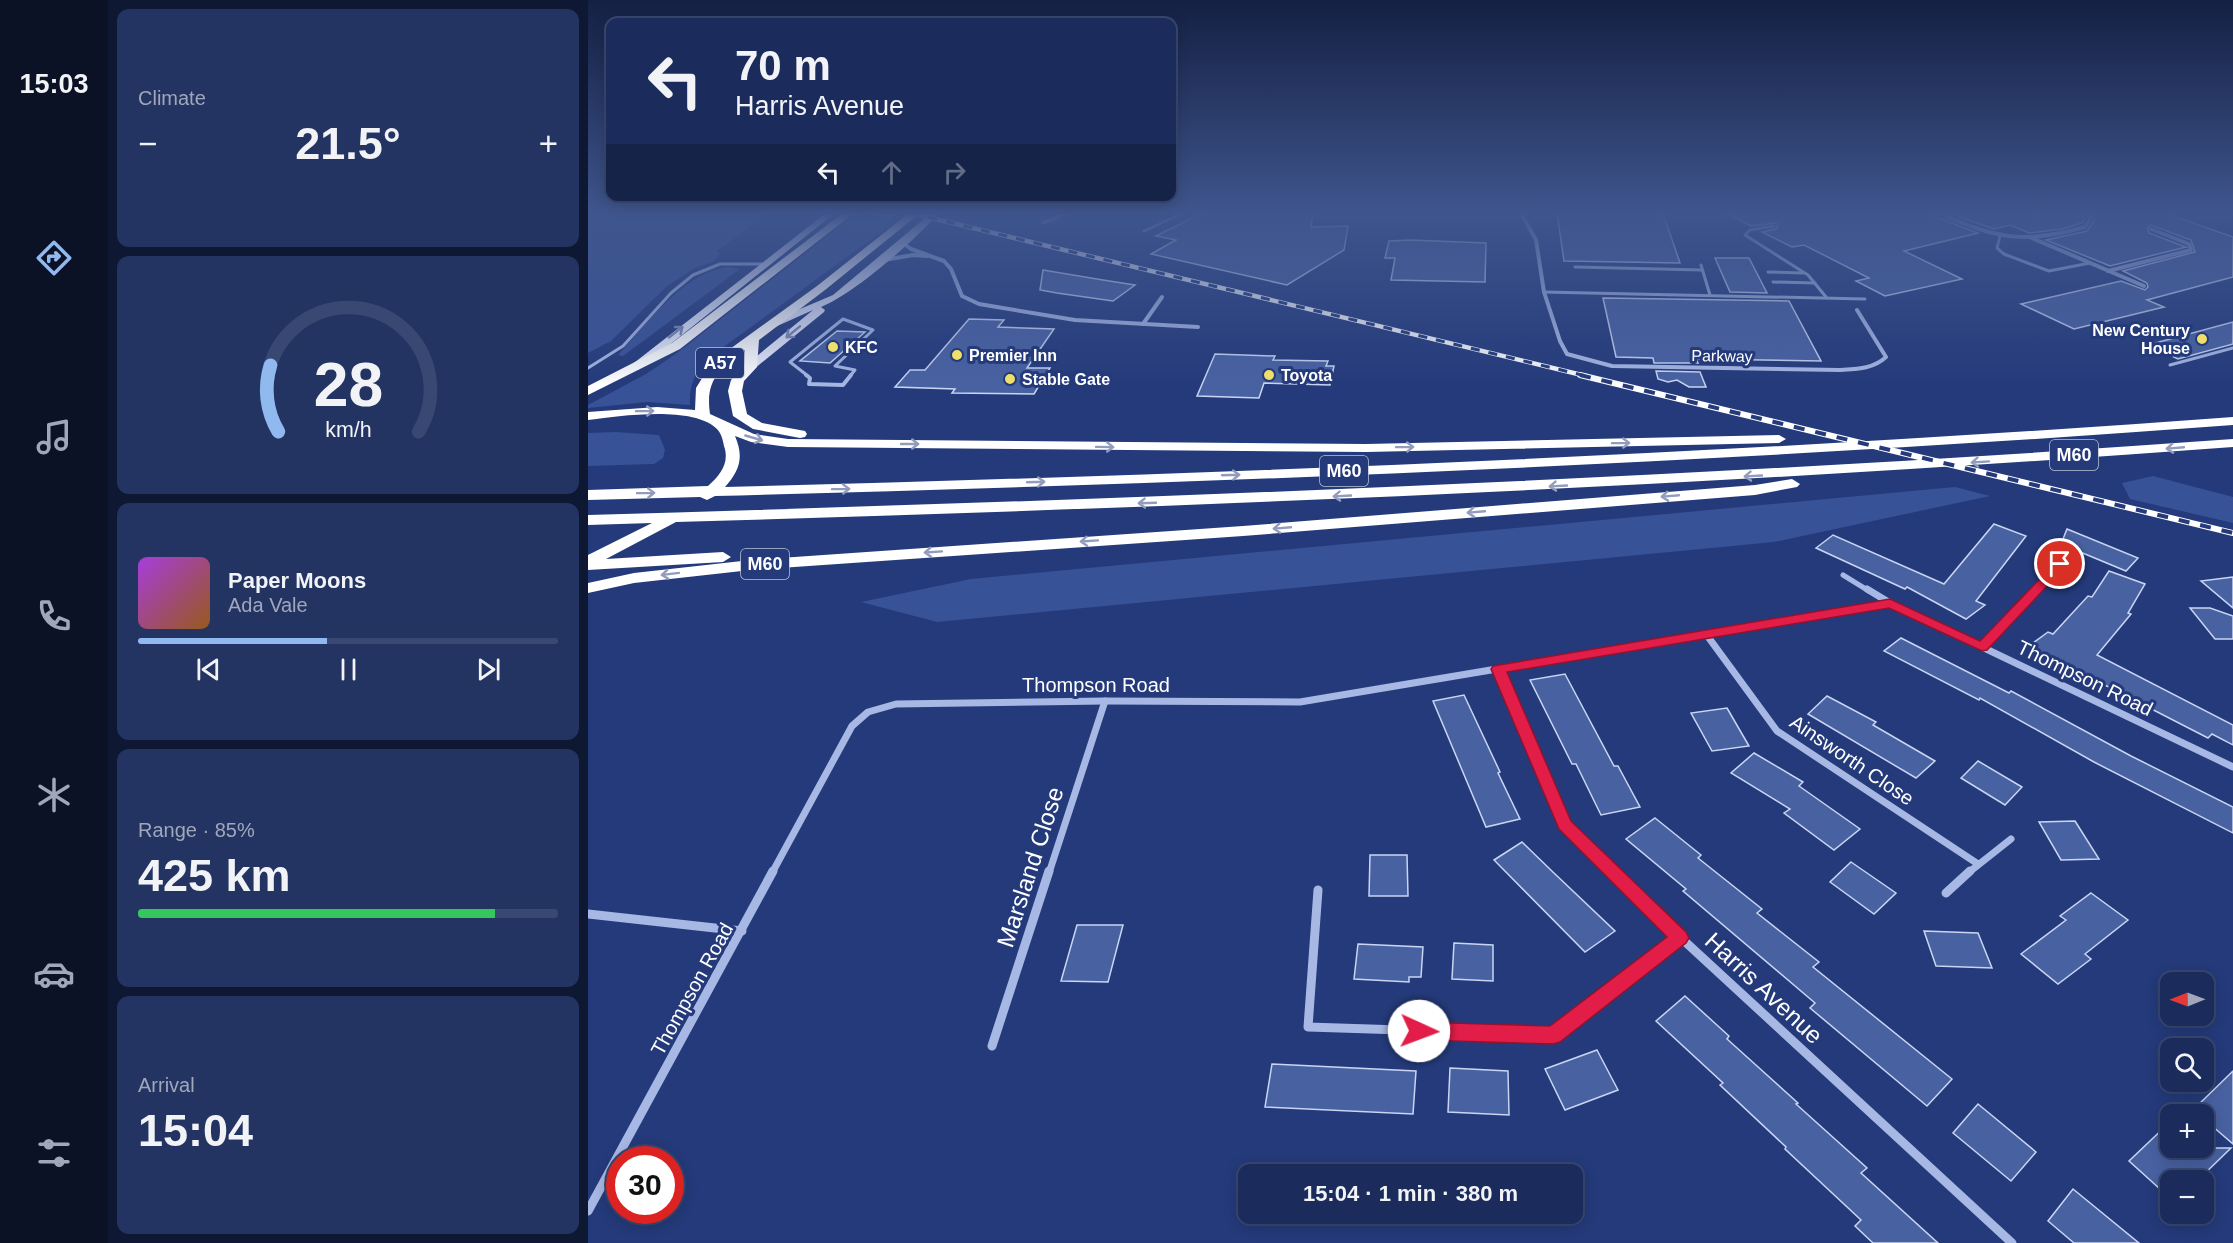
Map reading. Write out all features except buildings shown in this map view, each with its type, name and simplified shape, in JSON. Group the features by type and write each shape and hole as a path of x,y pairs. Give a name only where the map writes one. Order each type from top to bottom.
{"highway":[{"path":"631,370 685,340 775,271"},
{"path":"766,327 841,271"},
{"name":"A57","path":"703,415 699,395 706,379 717,365 766,327"},
{"name":"A57","path":"753,337 750,367 738,380 735,391 740,416 758,426 794,439"},
{"name":"A57","path":"588,391 631,370"},
{"path":"588,416 644,411 703,415 751,438 794,439"},
{"name":"M60","path":"588,495 916,487 1539,464 2233,421"},
{"path":"588,561 645,534 700,502 728,476 735,457 722,425"},
{"name":"M60","path":"794,439 840,443 1365,448 2099,431"},
{"name":"M60","path":"588,520 1268,500 1916,466 2233,443"},
{"name":"M60","path":"588,588 634,578 751,565 1243,531 1755,489 1916,466"},
{"name":"M60","path":"588,566 647,560 896,554"}],"main road":[{"name":"A57","path":"631,370 757,271"},
{"name":"A57","path":"750,367 868,271"},
{"name":"A57","path":"766,327 836,297"}],"street":[{"path":"951,271 961,295 967,300 985,306 1040,316 1198,327"},
{"name":"Parkway","path":"1541,271 1544,292 1560,341 1567,354 1612,366 1840,370 1866,368 1881,362 1886,357 1857,310"},
{"path":"2109,271 2144,286"},
{"path":"1143,324 1162,297"},
{"path":"1982,647 2060,564"},
{"name":"Thompson Road","path":"1843,575 1890,603 2233,767"},
{"name":"Thompson Road","path":"588,1211 852,726 868,712 896,704 1106,701 1300,702 1890,603"},
{"name":"Ainsworth Close","path":"1706,634 1777,731 1978,864"},
{"name":"Harris Avenue","path":"1498,669 1565,825 1680,938 2012,1243"},
{"name":"Marsland Close","path":"992,1046 1106,701"},
{"path":"1946,893 1978,864 2011,839"},
{"path":"1318,890 1308,1027 1553,1035 1680,938"},
{"path":"588,914 742,931"}],"lane":[{"path":"588,368 604,361 623,346 678,288 695,274 703,271"},
{"path":"1702,271 1710,295"},
{"path":"1803,271 1826,297"},
{"path":"1768,272 1806,273"},
{"path":"1773,282 1815,283"},
{"path":"1544,292 1865,299"},
{"path":"843,319 873,330 835,366 855,370 843,385 809,384 810,378 790,363 843,319"},
{"path":"2170,366 2233,348"}],"shaded area":[{"path":"588,271 690,271 667,286 611,341 588,353"},
{"path":"712,271 737,271 623,356 618,355 668,301 698,278"},
{"path":"782,271 828,271 710,357 694,379 690,405 647,402 588,408 588,405 646,374 677,353"},
{"path":"588,433 659,435 665,450 663,458 654,464 588,466"},
{"path":"2153,476 2233,497 2233,523 2130,499 2122,483"},
{"path":"1955,487 1990,496 1774,542 937,622 861,602 971,579"}],"railway":[{"path":"1151,271 1586,376"},
{"path":"1580,375 2233,533"}],"place":[{"name":"New Century House","path":"2202,339"},
{"name":"KFC","path":"833,347"},
{"name":"Premier Inn","path":"957,355"},
{"name":"Toyota","path":"1269,375"},
{"name":"Stable Gate","path":"1010,379"}],"route":[{"path":"1419,1031 1553,1035 1680,938 1565,825 1498,669 1890,603 1982,647 2060,564"}]}
